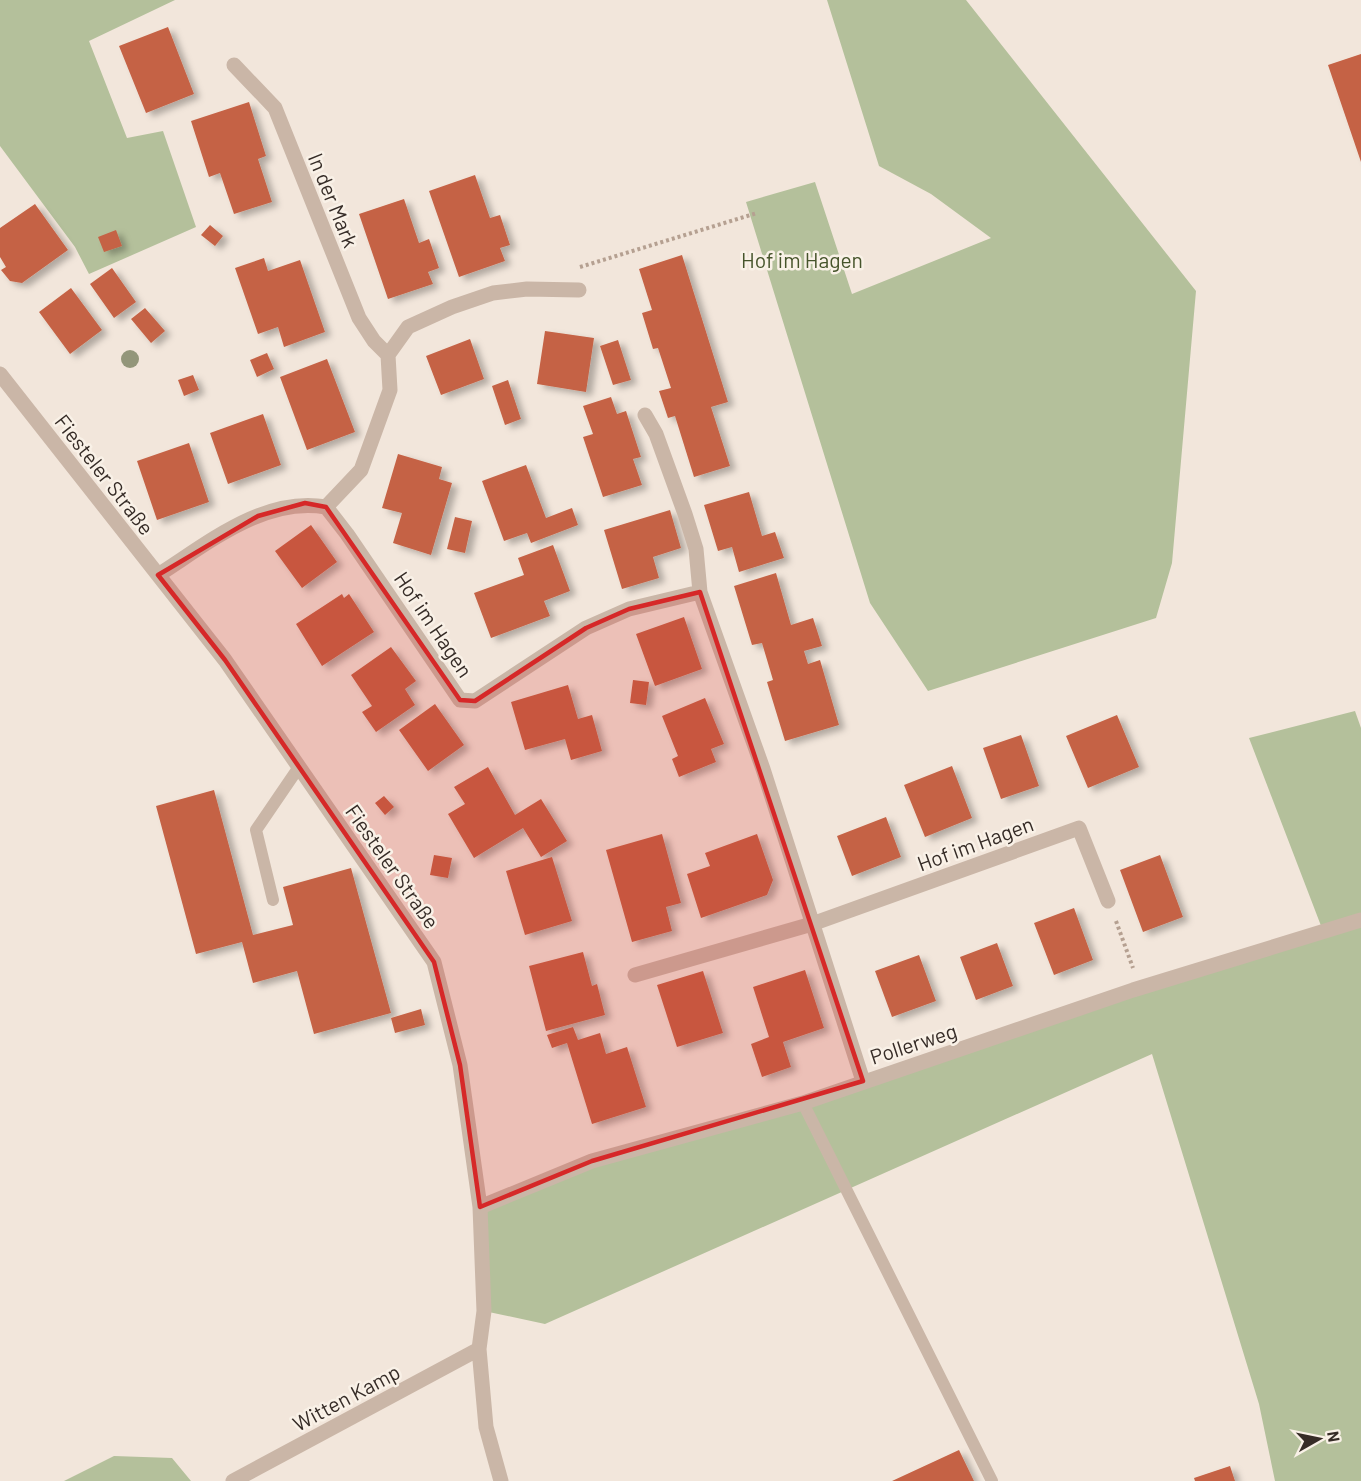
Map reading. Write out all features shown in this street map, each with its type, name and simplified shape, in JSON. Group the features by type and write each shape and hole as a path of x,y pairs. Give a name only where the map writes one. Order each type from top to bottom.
{"street":[{"name":"In der Mark","path":"234,65 275,108 359,318 388,355"},
{"path":"158,575 223,533 258,516 305,503 326,507 361,470 390,390 388,355 408,327 462,303 492,293 527,289 579,290"},
{"name":"Fiesteler Straße","path":"0,374 225,660 434,962 460,1065 480,1207 484,1311 479,1349 486,1427 501,1481"},
{"path":"645,415 656,434 685,514 696,549 700,592 763,769 863,1081"},
{"name":"Hof im Hagen","path":"326,507 460,699 474,701 486,695 586,628 628,609 700,592"},
{"name":"Hof im Hagen","path":"635,975 812,924 1078,828 1108,901"},
{"name":"Pollerweg","path":"480,1207 592,1161 803,1103 1140,988 1361,920"},
{"name":"Witten Kamp","path":"233,1481 479,1349"}],"lane":[{"path":"273,900 256,830 299,767"},
{"path":"803,1103 992,1481"}],"path":[{"path":"577,268 757,213"},
{"path":"1108,901 1140,988"}],"highlighted area":[{"path":"305,503 326,507 460,700 475,701 586,628 629,609 700,592 863,1081 592,1161 480,1207 460,1065 434,962 225,660 158,575 258,516"}],"green space":[{"path":"0,0 175,0 89,41 127,138 163,131 196,227 89,274 75,247 0,146"},
{"path":"827,0 966,0 1196,291 1172,563 1156,618 928,691 870,603 746,202 815,182 852,294 991,238 931,194 879,166"},
{"path":"1355,711 1361,728 1361,1481 1275,1481 1259,1404 1152,1054 545,1324 484,1311 480,1207 592,1161 803,1103 1323,931 1249,738"},
{"path":"114,1456 172,1458 191,1481 64,1481"}],"building":[{"path":"168,27 194,94 146,113 119,46"},
{"path":"1361,54 1361,162 1328,65"},
{"path":"249,102 266,156 258,159 272,202 234,214 220,173 209,177 191,121"},
{"path":"475,175 490,218 500,215 510,245 500,248 505,261 459,277 429,191"},
{"path":"404,199 419,243 429,239 439,268 428,272 433,284 388,299 359,214"},
{"path":"35,204 68,250 22,283 10,281 1,270 6,267 0,257 0,228"},
{"path":"210,225 223,236 215,246 201,235"},
{"path":"116,230 122,246 104,252 98,237"},
{"path":"682,255 728,402 711,407 730,466 694,477 675,416 668,418 659,391 671,388 658,348 653,349 642,313 652,310 639,269"},
{"path":"264,258 268,271 300,260 325,332 284,347 278,327 258,334 235,268"},
{"path":"112,268 136,302 114,318 90,284"},
{"path":"71,288 102,330 70,354 39,312"},
{"path":"145,308 165,331 151,343 131,319"},
{"path":"545,331 594,338 586,392 537,384"},
{"path":"470,339 484,379 441,395 426,356"},
{"path":"618,340 631,380 613,385 600,346"},
{"path":"267,353 274,369 257,377 250,360"},
{"path":"327,359 355,432 307,450 280,377"},
{"path":"193,375 199,390 184,396 178,380"},
{"path":"508,380 521,419 505,425 492,386"},
{"path":"611,397 617,414 626,411 641,457 633,459 642,485 603,497 583,437 593,434 583,406"},
{"path":"263,414 281,465 228,484 210,433"},
{"path":"189,443 209,502 157,520 137,461"},
{"path":"398,454 442,467 439,479 452,483 431,555 393,543 402,513 382,508"},
{"path":"526,465 546,518 572,508 578,525 531,543 527,533 504,541 482,481"},
{"path":"749,492 762,536 775,532 784,558 739,572 732,547 718,551 704,505"},
{"path":"670,510 681,548 653,557 659,578 622,589 604,530"},
{"path":"455,517 472,521 465,553 447,549"},
{"path":"311,525 337,562 302,588 275,551"},
{"path":"553,545 570,591 544,601 550,616 491,638 474,593 524,575 518,558"},
{"path":"776,573 791,625 813,618 822,646 804,651 808,664 820,660 839,725 785,741 767,682 773,680 762,643 752,645 734,586"},
{"path":"342,594 344,598 349,594 374,632 322,666 296,624"},
{"path":"684,617 702,669 655,686 636,634"},
{"path":"391,647 416,681 405,689 415,705 376,732 362,712 372,706 351,675"},
{"path":"633,680 649,682 646,705 630,703"},
{"path":"568,685 578,719 592,715 602,751 571,760 565,739 525,750 511,702"},
{"path":"705,698 724,744 711,749 716,762 679,777 672,759 678,756 662,716"},
{"path":"435,704 464,745 428,771 399,730"},
{"path":"1117,715 1139,767 1088,788 1066,736"},
{"path":"1021,735 1039,786 1001,799 983,748"},
{"path":"952,766 972,818 925,837 904,785"},
{"path":"488,767 515,815 541,799 567,841 541,857 523,828 474,858 448,814 465,804 454,787"},
{"path":"214,790 253,935 293,925 283,887 351,868 391,1013 314,1034 297,971 253,983 242,942 196,954 156,806"},
{"path":"384,796 394,807 385,815 375,803"},
{"path":"886,817 901,857 852,876 837,836"},
{"path":"662,834 681,903 666,907 672,931 632,942 606,850"},
{"path":"757,834 773,880 767,895 701,918 687,874 710,866 705,853"},
{"path":"434,855 452,858 448,878 430,875"},
{"path":"1160,855 1183,917 1143,932 1120,870"},
{"path":"552,857 572,921 525,935 506,871"},
{"path":"1074,908 1093,960 1054,975 1034,923"},
{"path":"997,943 1013,986 976,1000 960,957"},
{"path":"583,952 592,986 597,984 605,1015 546,1031 529,966"},
{"path":"919,955 936,1001 892,1017 875,971"},
{"path":"805,970 824,1028 783,1042 791,1067 762,1077 751,1044 769,1037 753,987"},
{"path":"703,971 723,1033 677,1047 657,985"},
{"path":"421,1009 425,1025 395,1033 391,1018"},
{"path":"573,1027 578,1040 600,1033 606,1054 627,1047 646,1107 592,1124 567,1043 552,1048 547,1035"},
{"path":"959,1450 974,1481 892,1481"},
{"path":"1230,1466 1235,1481 1195,1481 1194,1478"}]}
